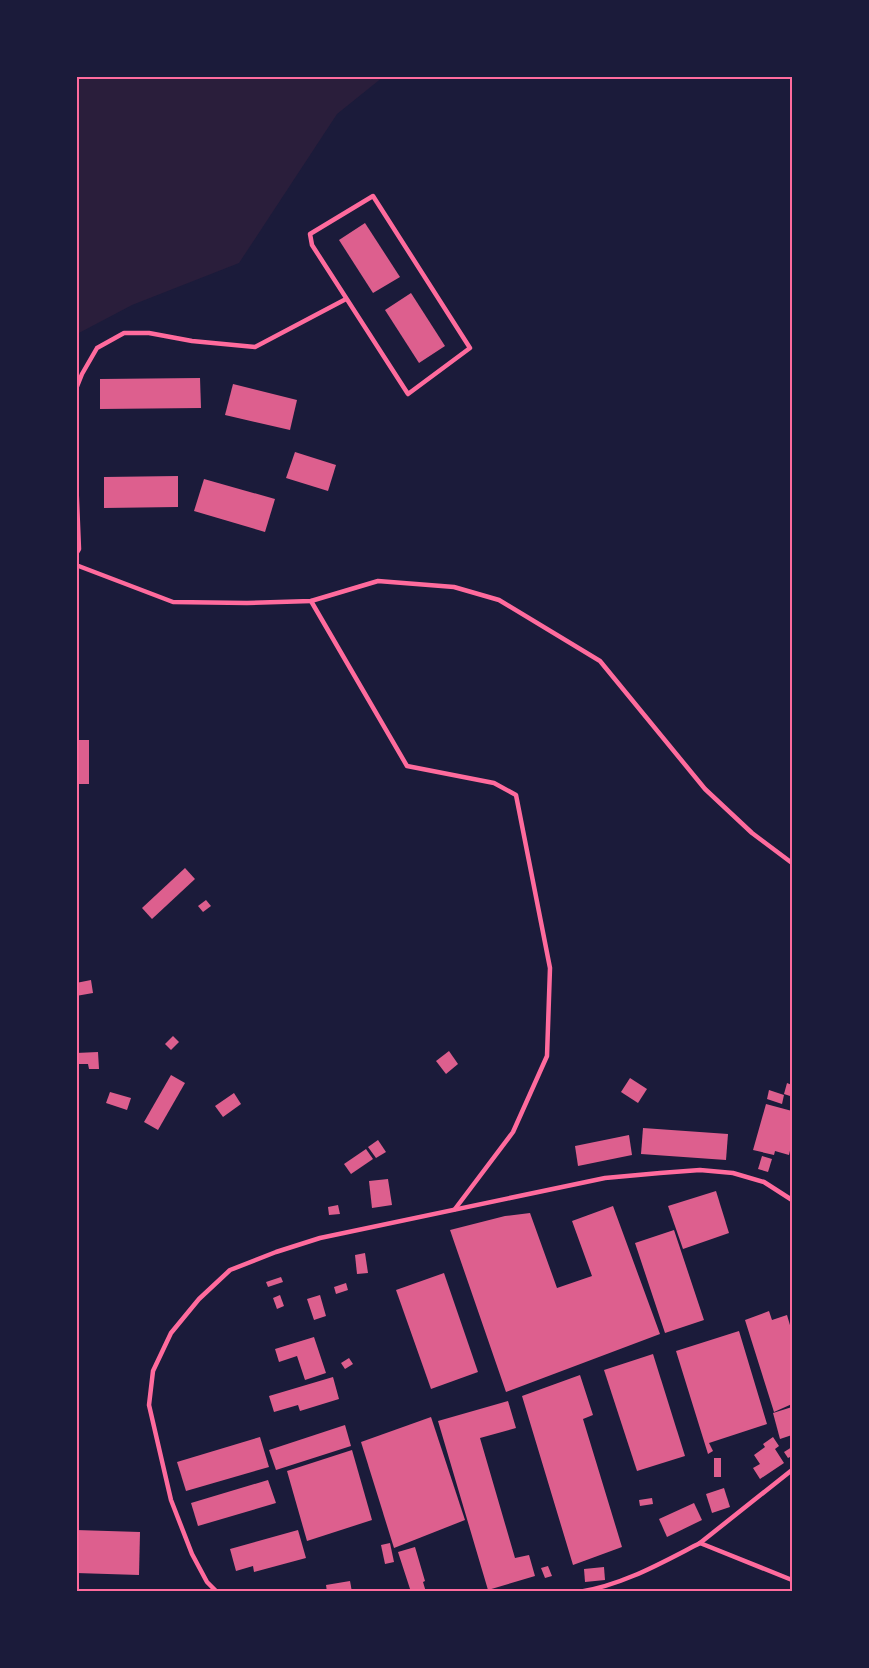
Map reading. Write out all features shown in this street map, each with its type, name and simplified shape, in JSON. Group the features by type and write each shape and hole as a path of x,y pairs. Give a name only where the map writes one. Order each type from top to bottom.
{"lane":[{"path":"373,196 470,348 408,394 346,299 312,245 310,234 373,196"},
{"path":"76,389 97,348 124,333 149,333 192,341 255,347 346,299"},
{"path":"76,477 79,549 76,554"},
{"path":"76,565 173,602 311,601 378,581 454,587 499,600 600,662 705,789 752,833 792,863"},
{"path":"311,601 407,766 494,783 516,795 550,968 547,1056 513,1132 454,1210"},
{"path":"218,1592 207,1582 192,1554 171,1500 149,1406 153,1371 171,1333 199,1299 230,1270 320,1238 605,1178 700,1170 733,1173 764,1182 792,1200"},
{"path":"579,1592 638,1576 700,1543 792,1470"},
{"path":"700,1543 792,1580"}],"shaded area":[{"path":"77,76 383,77 337,114 239,263 132,305 77,334"}],"building":[{"path":"365,223 400,277 373,293 339,240"},
{"path":"411,293 445,346 419,363 385,310"},
{"path":"200,378 201,408 100,409 100,379"},
{"path":"233,384 297,400 290,430 225,415"},
{"path":"295,452 336,465 328,491 286,478"},
{"path":"178,476 178,507 104,508 104,477"},
{"path":"204,479 275,499 265,532 194,511"},
{"path":"76,740 89,740 89,784 76,784"},
{"path":"185,868 195,879 152,919 142,908"},
{"path":"206,900 211,906 203,912 198,906"},
{"path":"91,980 93,993 76,996 76,983"},
{"path":"173,1036 179,1042 171,1050 165,1044"},
{"path":"449,1051 458,1064 446,1074 436,1061"},
{"path":"98,1052 99,1069 89,1069 88,1064 76,1064 76,1053"},
{"path":"171,1075 185,1083 158,1130 144,1122"},
{"path":"630,1078 647,1089 638,1103 621,1092"},
{"path":"787,1083 792,1085 790,1096 784,1094"},
{"path":"769,1090 784,1095 782,1104 767,1099"},
{"path":"110,1092 131,1098 127,1110 106,1103"},
{"path":"234,1093 241,1104 223,1117 215,1106"},
{"path":"766,1104 792,1111 792,1142 789,1155 775,1151 774,1155 753,1150"},
{"path":"643,1128 728,1134 726,1160 641,1154"},
{"path":"629,1135 632,1155 578,1166 575,1146"},
{"path":"378,1140 386,1152 376,1158 368,1147"},
{"path":"366,1149 373,1159 351,1174 344,1164"},
{"path":"762,1156 772,1159 768,1172 758,1169"},
{"path":"388,1179 392,1205 372,1208 369,1181"},
{"path":"716,1191 729,1233 683,1249 668,1206"},
{"path":"338,1205 340,1214 329,1215 328,1207"},
{"path":"613,1206 660,1334 506,1392 450,1230 505,1216 530,1213 557,1288 592,1276 572,1221"},
{"path":"674,1230 704,1320 665,1333 635,1243"},
{"path":"365,1253 368,1273 357,1274 355,1255"},
{"path":"444,1273 478,1372 431,1389 396,1290"},
{"path":"281,1277 283,1282 268,1287 266,1282"},
{"path":"346,1283 348,1290 336,1294 334,1287"},
{"path":"280,1295 284,1306 277,1309 273,1298"},
{"path":"320,1295 326,1316 314,1320 307,1299"},
{"path":"769,1311 772,1320 787,1315 792,1332 792,1404 774,1412 745,1320"},
{"path":"739,1331 767,1424 709,1443 713,1451 708,1454 676,1351"},
{"path":"314,1337 326,1373 305,1380 297,1356 279,1362 275,1349"},
{"path":"653,1354 685,1456 637,1471 604,1370"},
{"path":"349,1358 353,1364 345,1369 341,1363"},
{"path":"580,1375 593,1415 583,1419 622,1547 573,1565 522,1396"},
{"path":"333,1377 339,1399 300,1411 298,1405 274,1412 269,1396"},
{"path":"508,1401 516,1428 480,1438 515,1558 529,1555 535,1576 488,1590 438,1421"},
{"path":"792,1407 792,1435 780,1439 773,1413"},
{"path":"431,1417 465,1520 394,1548 361,1442"},
{"path":"345,1425 351,1446 276,1470 269,1450"},
{"path":"260,1437 269,1467 186,1491 177,1462"},
{"path":"773,1437 779,1446 775,1449 784,1463 760,1479 753,1468 760,1464 754,1455"},
{"path":"792,1447 792,1456 788,1458 784,1452"},
{"path":"352,1450 372,1520 307,1541 287,1471"},
{"path":"714,1458 721,1458 721,1477 714,1477"},
{"path":"268,1480 276,1503 198,1526 191,1503"},
{"path":"724,1488 730,1507 712,1513 706,1494"},
{"path":"652,1498 653,1504 640,1506 639,1500"},
{"path":"694,1503 702,1520 667,1537 659,1519"},
{"path":"76,1530 140,1532 139,1575 76,1573"},
{"path":"298,1530 306,1558 254,1572 253,1566 236,1571 230,1549"},
{"path":"390,1543 394,1562 385,1564 381,1545"},
{"path":"415,1547 426,1592 411,1592 398,1552"},
{"path":"548,1566 552,1576 545,1578 541,1568"},
{"path":"604,1567 605,1580 585,1582 584,1569"},
{"path":"350,1581 352,1592 327,1592 326,1585"}]}
